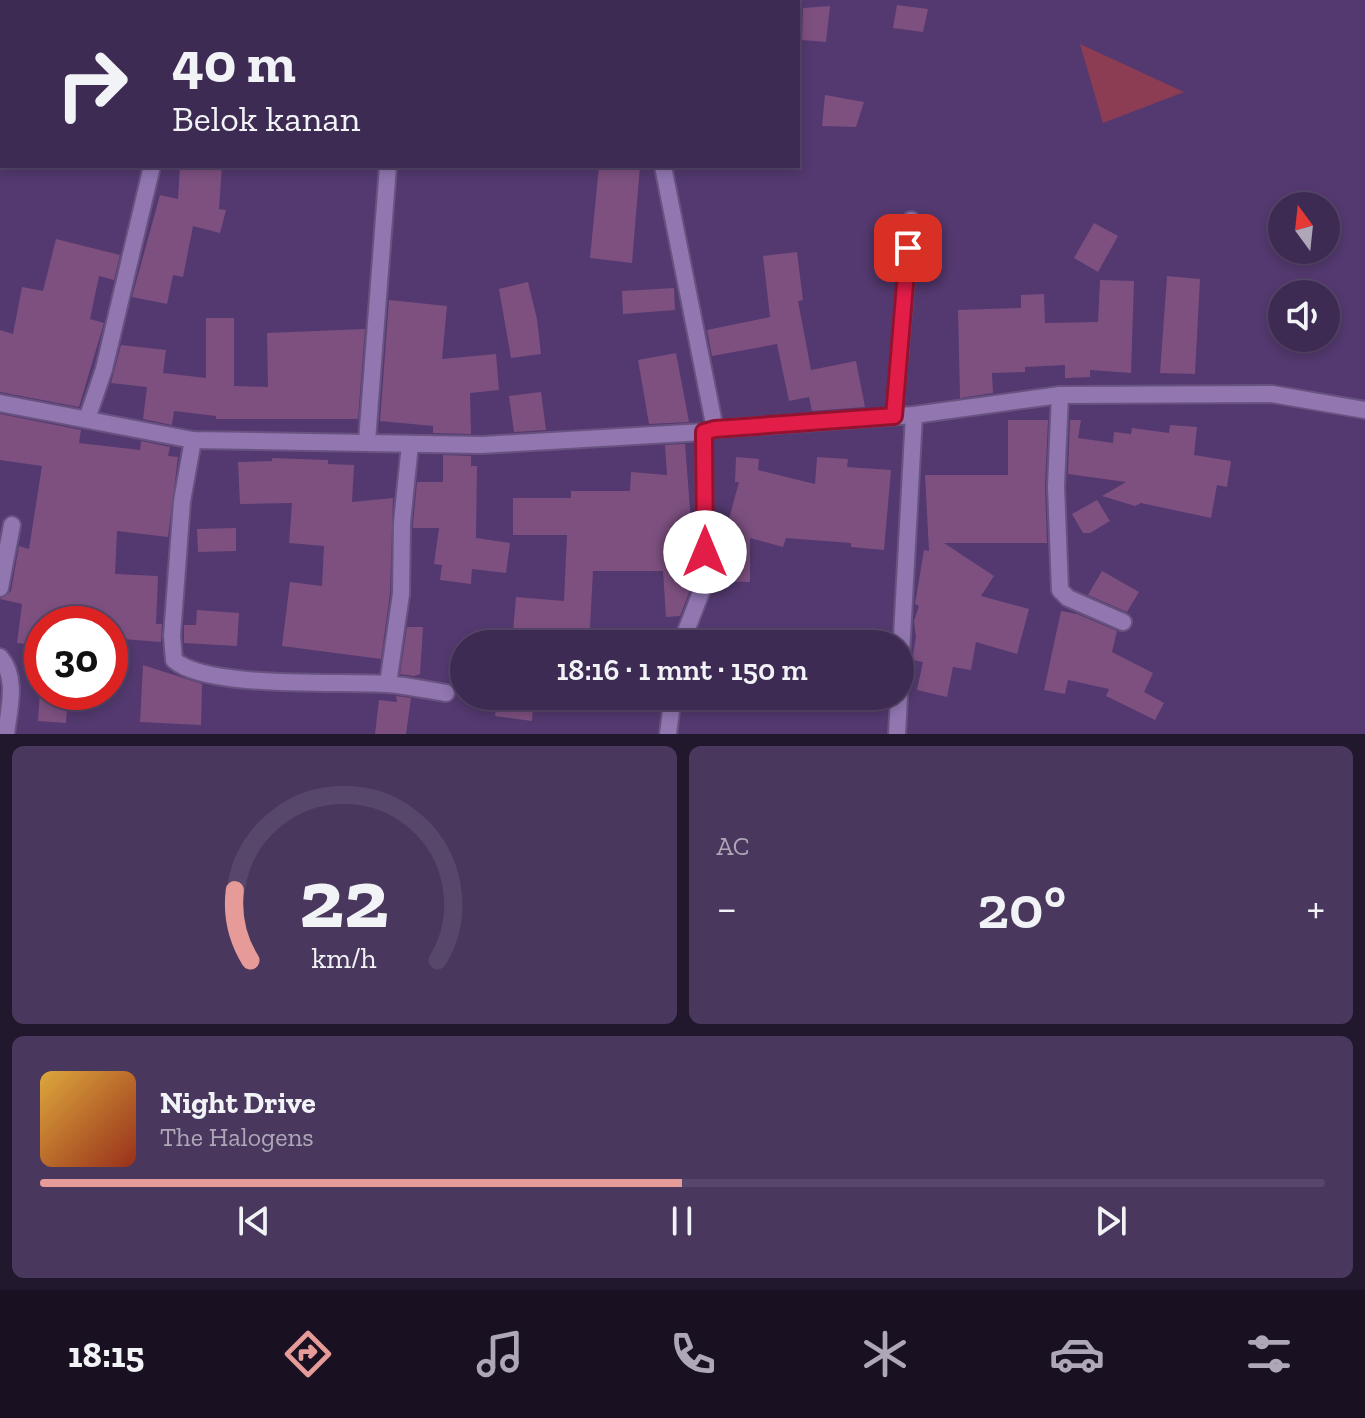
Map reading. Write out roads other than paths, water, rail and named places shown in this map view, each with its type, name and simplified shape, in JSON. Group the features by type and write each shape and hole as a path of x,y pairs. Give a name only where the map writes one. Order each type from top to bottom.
{"street":[{"path":"87,419 104,369 152,168"},
{"path":"367,441 388,168"},
{"path":"663,168 710,431 705,582 686,630"},
{"path":"894,416 911,220"},
{"path":"0,403 193,440 410,444 509,444 710,431 914,415 1060,395 1272,394 1365,410"},
{"path":"1060,395 1056,486 1060,590 1068,598 1123,622"},
{"path":"902,630 914,415"},
{"path":"193,440 182,501 172,636 174,660 187,670 209,674 299,682 388,684 446,693"},
{"path":"388,684 401,594 402,523 410,444"},
{"path":"0,588 12,525"},
{"path":"0,657 6,665 11,684 6,734"},
{"path":"668,734 671,710"},
{"path":"897,734 898,710"}]}
